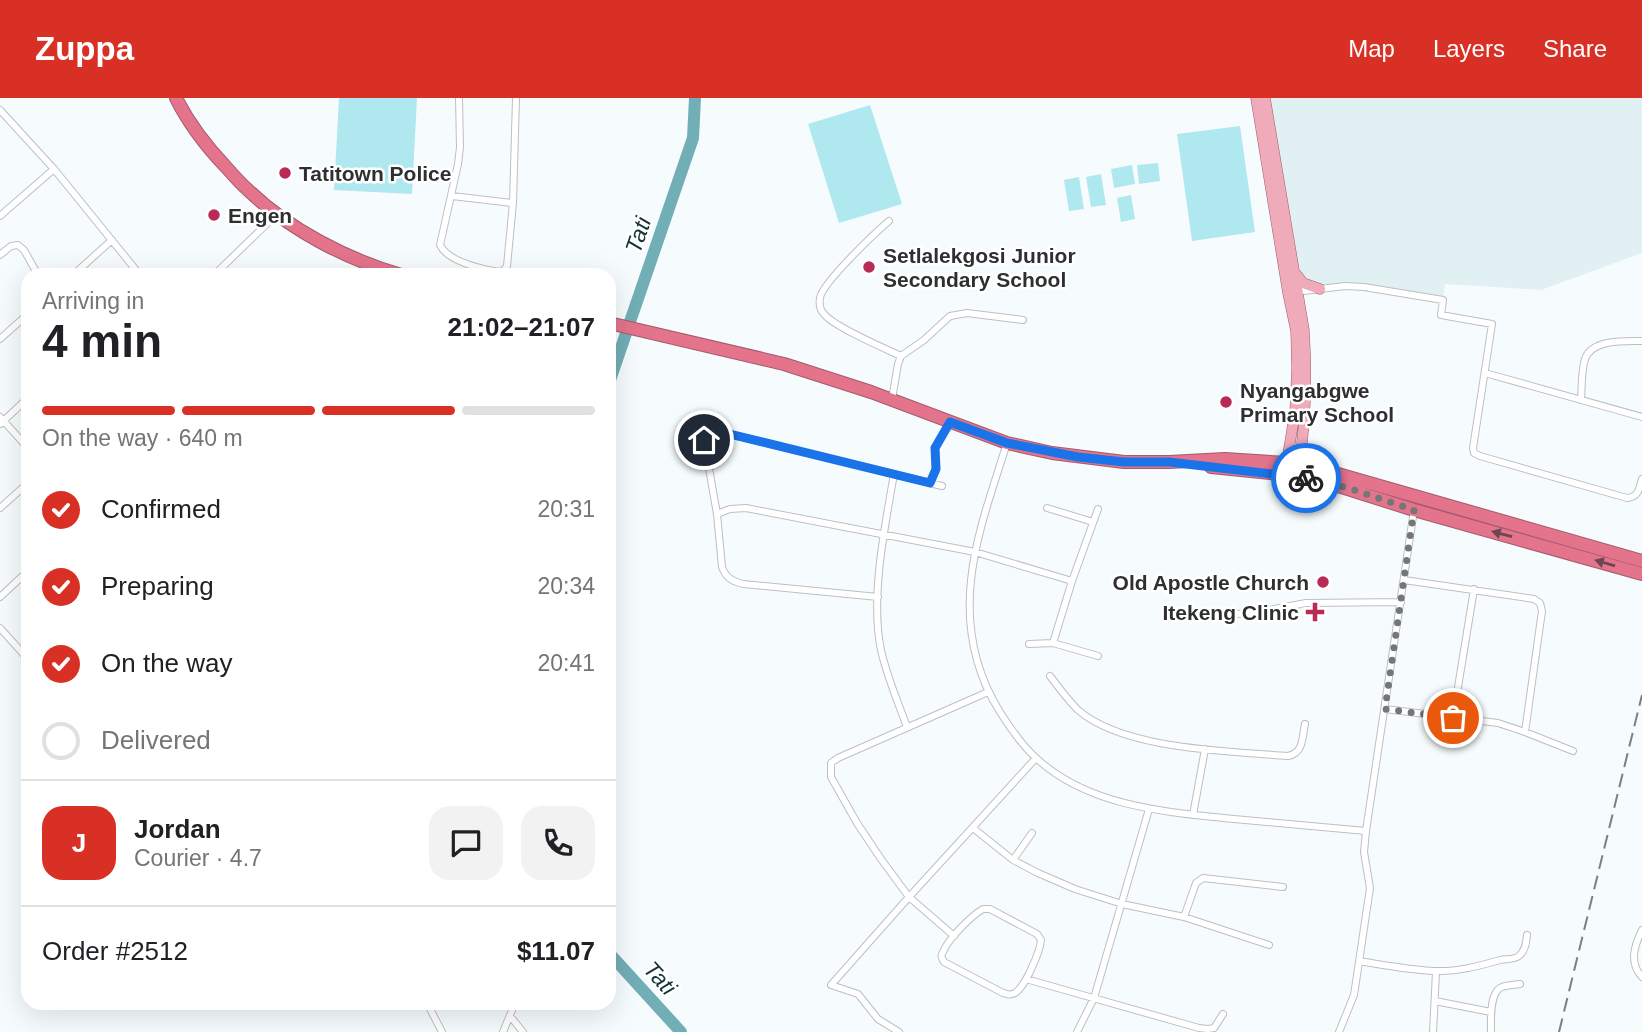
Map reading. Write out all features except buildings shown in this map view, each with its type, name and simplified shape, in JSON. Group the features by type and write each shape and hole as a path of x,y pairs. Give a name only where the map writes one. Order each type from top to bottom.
{"highway":[{"path":"176,98 199,136 248,190 276,214 348,256 381,268"},
{"path":"616,325 784,364 892,399 1007,443 1078,457 1124,462 1225,459 1292,470 1414,510 1642,561"},
{"path":"1292,470 1317,468 1416,495 1642,573"}],"main road":[{"path":"1255,98 1292,292 1296,331 1292,470"},
{"path":"1266,101 1294,272 1292,292 1301,312 1307,368 1305,412 1292,470"},
{"path":"1294,272 1303,283 1320,289"},
{"path":"1301,312 1306,298 1320,289"}],"street":[{"path":"459,98 458,164 440,238 442,250 446,254 479,268"},
{"path":"506,268 513,204 516,98"},
{"path":"0,110 54,169 134,268"},
{"path":"0,216 54,169"},
{"path":"452,196 513,204"},
{"path":"221,268 276,214"},
{"path":"889,221 860,247 822,293 819,303 825,315 836,323 901,356"},
{"path":"81,268 112,240"},
{"path":"0,243 6,250"},
{"path":"0,255 14,245 22,247 34,268"},
{"path":"1292,292 1345,286 1364,287 1443,300 1441,315 1492,324 1474,453 1627,498 1638,493 1642,479"},
{"path":"892,399 901,356 924,340 945,320 967,313 1023,320"},
{"path":"0,339 21,322"},
{"path":"1581,400 1584,366 1589,353 1601,345 1619,341 1642,341"},
{"path":"1485,373 1642,417"},
{"path":"21,404 1,421 21,441"},
{"path":"930,483 936,469 935,448 950,422"},
{"path":"878,597 743,584 735,582 724,573 704,436 707,431 713,430 942,486"},
{"path":"1007,443 975,552 969,596 971,631 975,657 988,692 1006,721 1036,758 1057,774 1100,796 1149,809 1366,831"},
{"path":"894,474 883,534 878,632 881,652 907,727"},
{"path":"0,508 21,488"},
{"path":"1339,1032 1354,995 1370,888 1364,852 1366,831 1416,495"},
{"path":"717,513 746,508 883,534 975,552 1072,581"},
{"path":"1047,508 1093,522"},
{"path":"1053,643 1098,509"},
{"path":"0,597 21,578"},
{"path":"1404,579 1534,599 1540,603 1542,611 1525,732"},
{"path":"1453,718 1474,589"},
{"path":"1197,616 1254,612 1306,603 1401,602"},
{"path":"0,628 21,650"},
{"path":"1029,644 1053,643 1098,656"},
{"path":"1050,676 1078,709 1108,728 1153,741 1288,756 1299,751 1305,724"},
{"path":"954,936 909,897 858,823 831,777 830,770 831,763 838,758 988,692"},
{"path":"1385,709 1498,723 1573,751"},
{"path":"1193,815 1206,749"},
{"path":"899,1032 878,1019 858,994 831,985 1036,758"},
{"path":"1077,1032 1094,998 1149,809"},
{"path":"973,828 1013,860 1075,889 1122,904 1184,917 1269,945"},
{"path":"1013,860 1032,833"},
{"path":"1184,917 1196,883 1203,878 1283,887"},
{"path":"990,909 1037,934 1041,940 1041,947 1026,979 1016,993 1003,993 944,962 942,952 977,912 990,909"},
{"path":"1642,930 1633,956 1634,964 1642,977"},
{"path":"1359,961 1436,972 1485,965 1513,959 1522,953 1527,934"},
{"path":"1433,1032 1436,972"},
{"path":"1026,979 1208,1029 1214,1028 1223,1014"},
{"path":"1491,1032 1491,1012 1497,990 1520,984"},
{"path":"1435,1001 1491,1012"},
{"path":"431,1010 442,1032"},
{"path":"503,1032 512,1010"},
{"path":"510,1016 523,1032"}],"shaded area":[{"path":"339,98 417,98 412,194 334,190"},
{"path":"1265,98 1642,98 1642,253 1541,290 1445,284 1443,300 1364,287 1297,291"},
{"path":"870,105 902,204 839,223 808,124"},
{"path":"1240,126 1255,232 1192,241 1177,134"},
{"path":"1158,163 1160,181 1139,184 1137,165"},
{"path":"1132,165 1135,184 1114,188 1111,169"},
{"path":"1101,174 1106,205 1091,207 1086,177"},
{"path":"1079,177 1084,209 1069,211 1064,180"},
{"path":"1131,195 1135,219 1121,222 1117,198"}],"waterway":[{"name":"Tati","path":"616,363 693,138 695,98"},
{"name":"Tati","path":"616,961 681,1032"}],"railway":[{"path":"1559,1032 1642,695"}],"way so far":[{"path":"1306,478 1348,488 1414,510 1385,709 1453,718"}],"place":[{"name":"Tatitown Police","path":"285,173"},
{"name":"Engen","path":"214,215"},
{"name":"Setlalekgosi Junior Secondary School","path":"869,267"},
{"name":"Nyangabgwe Primary School","path":"1226,402"},
{"name":"Old Apostle Church","path":"1323,582"},
{"name":"Itekeng Clinic","path":"1315,612"}],"route":[{"path":"704,440 707,431 713,430 930,483 936,469 935,448 950,422 1007,443 1078,457 1124,462 1169,462 1306,478"}]}
